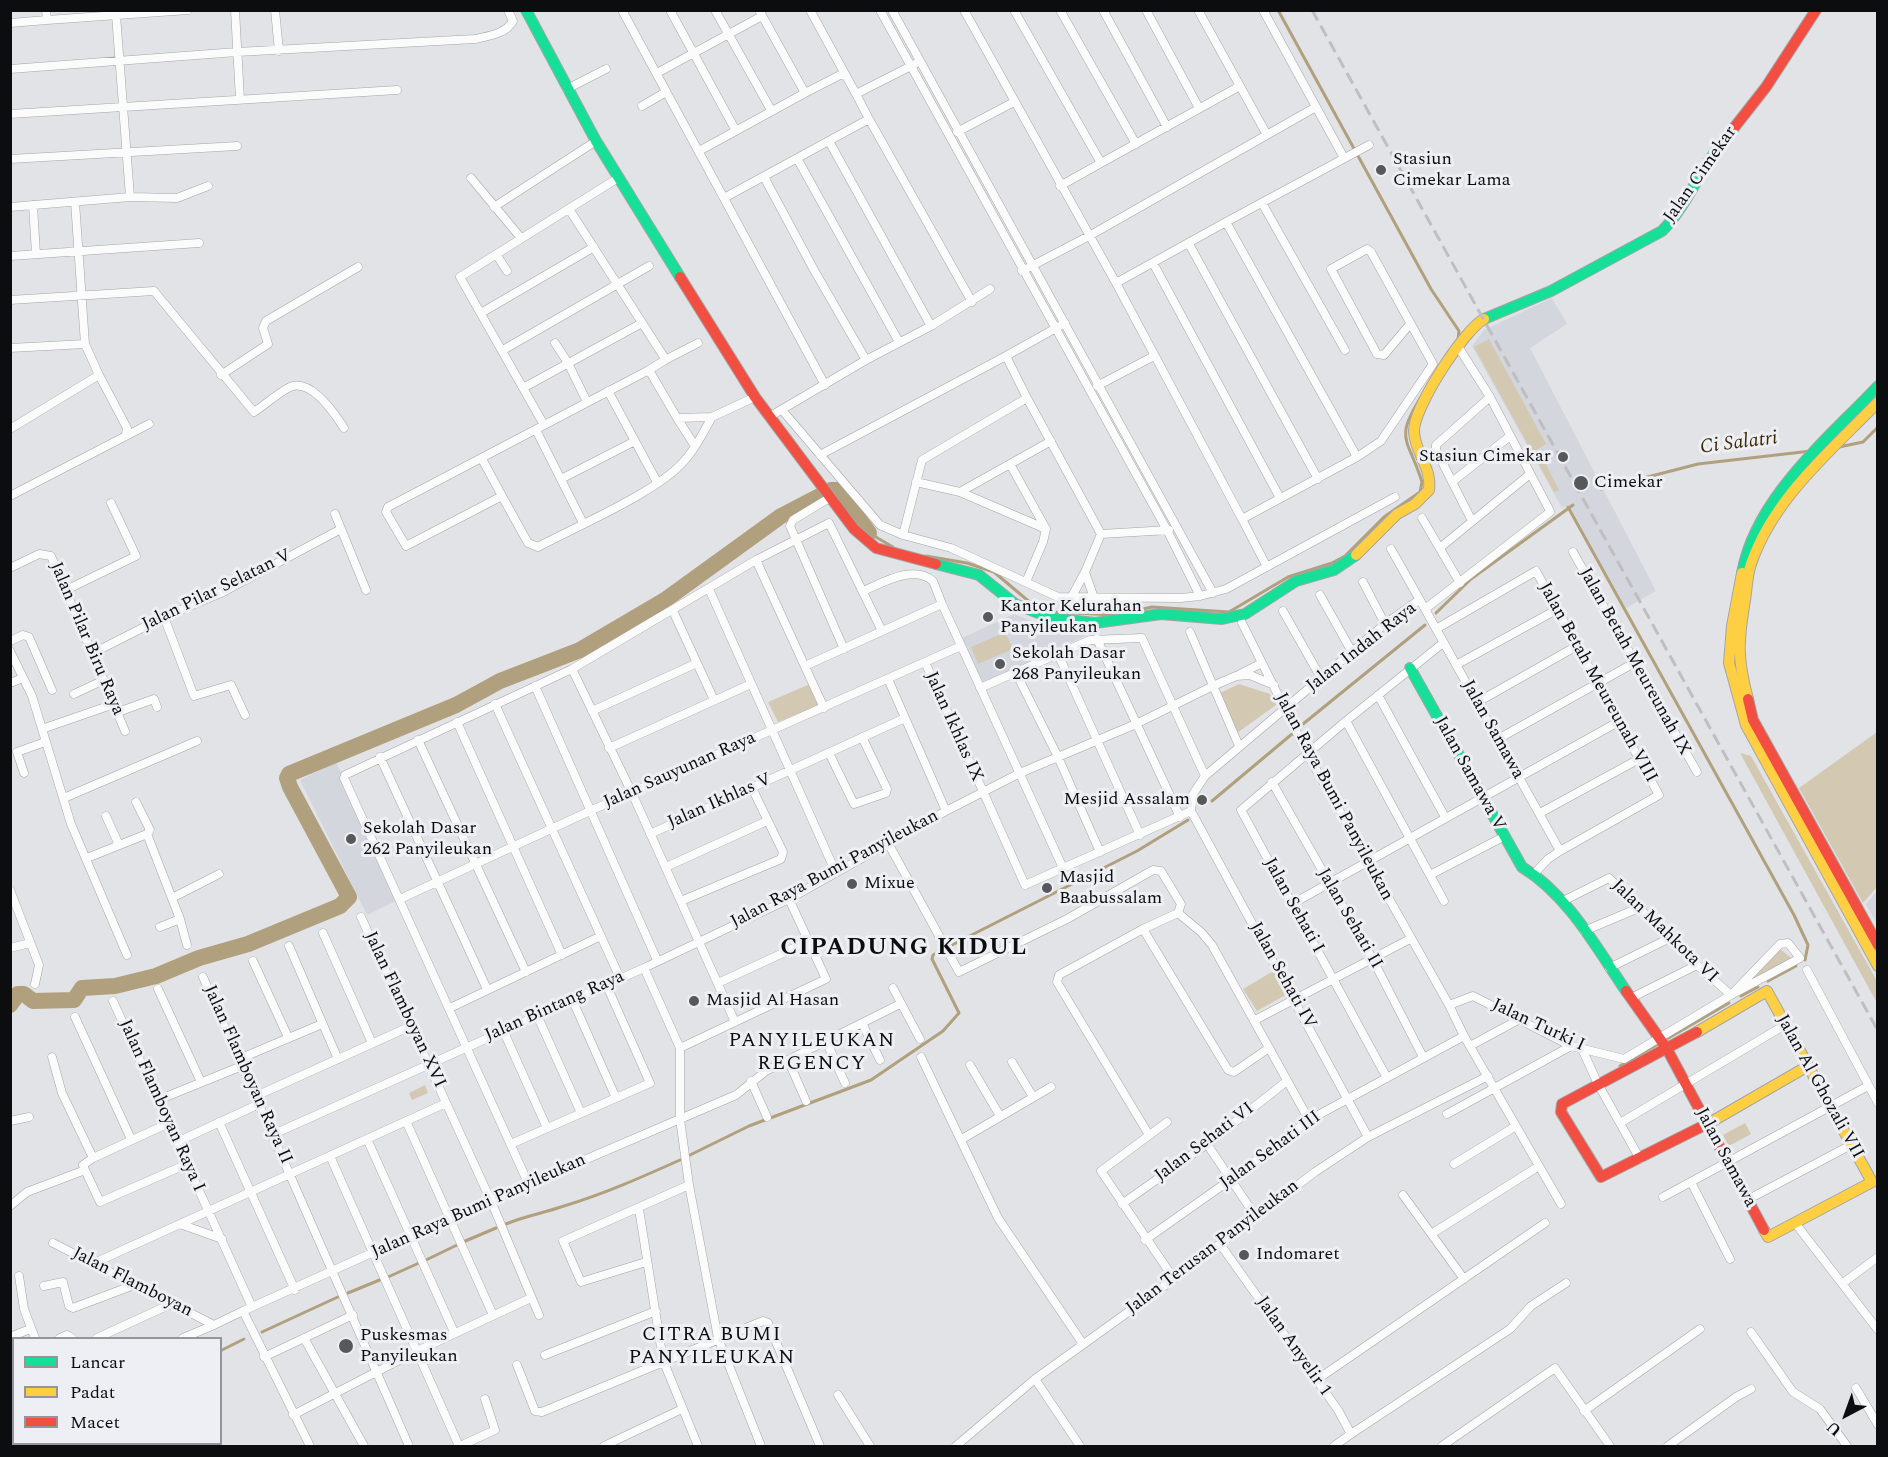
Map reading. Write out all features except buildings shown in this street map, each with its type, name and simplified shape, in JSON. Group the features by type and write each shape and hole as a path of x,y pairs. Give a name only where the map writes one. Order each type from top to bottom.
{"street":[{"path":"46,10 47,20"},
{"path":"10,23 188,10"},
{"path":"235,10 240,99"},
{"path":"275,10 279,51"},
{"path":"10,69 118,63 237,52 475,39 492,36 511,25 513,21 508,10"},
{"path":"526,10 596,141 755,397 827,493 868,543 887,551 979,575 1015,604 1038,615 1095,623 1152,614 1204,619 1236,617 1296,581 1334,570 1348,562 1397,514 1422,499 1429,490 1431,481 1416,441 1414,422 1440,368"},
{"path":"622,10 825,385"},
{"path":"670,10 736,131"},
{"path":"715,10 771,111"},
{"path":"810,10 972,302"},
{"path":"880,10 1054,329 1167,530 1200,596"},
{"path":"892,10 1213,593"},
{"path":"964,10 1116,284 1267,567"},
{"path":"1014,10 1101,163"},
{"path":"1060,10 1136,144"},
{"path":"1103,10 1167,127"},
{"path":"1146,10 1199,108"},
{"path":"1198,10 1267,135"},
{"path":"1263,10 1344,158"},
{"name":"Jalan Cimekar","path":"1459,348 1479,321 1536,299 1662,231 1672,221 1706,163 1766,87 1816,10"},
{"path":"657,73 728,34 760,13 805,93"},
{"path":"116,15 130,197"},
{"path":"856,94 919,62"},
{"path":"567,89 606,69"},
{"path":"699,150 844,73"},
{"path":"1060,186 1240,86"},
{"path":"10,114 397,90"},
{"path":"642,106 666,92"},
{"path":"950,135 1014,102"},
{"path":"1022,271 1089,236 1316,107"},
{"path":"724,198 830,143 869,119"},
{"path":"494,207 596,141"},
{"path":"830,143 931,326"},
{"path":"1116,284 1370,145"},
{"path":"10,159 237,146"},
{"path":"798,160 899,342"},
{"path":"764,177 866,360"},
{"path":"471,178 521,238"},
{"path":"544,425 460,277 618,178"},
{"path":"10,207 130,197 177,198 208,186"},
{"path":"75,202 85,344 127,428 126,434"},
{"path":"1263,203 1345,350"},
{"path":"33,206 36,254"},
{"path":"569,209 665,360"},
{"path":"1226,222 1357,457"},
{"path":"10,256 199,243"},
{"path":"1189,244 1318,479"},
{"path":"481,313 594,247"},
{"path":"1410,324 1384,355 1377,354 1331,269 1367,249 1410,324 1440,368"},
{"path":"496,254 507,272"},
{"path":"1153,263 1280,498"},
{"path":"503,350 649,266"},
{"path":"221,375 268,344 262,328 266,321 358,267"},
{"path":"769,417 866,360 931,326 990,289"},
{"path":"10,300 157,292 221,375 260,419"},
{"path":"524,388 642,323"},
{"path":"820,455 1065,323"},
{"path":"555,343 568,363 587,402"},
{"path":"502,496 406,546 402,543 386,512 388,507 698,343"},
{"path":"10,348 85,344"},
{"path":"1242,519 1318,479 1381,441 1459,348 1490,397 1530,474 1441,547"},
{"path":"1006,356 1101,534"},
{"path":"1089,390 1154,356"},
{"path":"649,370 695,446"},
{"path":"10,429 99,375"},
{"path":"254,412 291,387 299,385 306,387 324,402 344,428"},
{"path":"1878,386 1835,440 1826,455 1796,487 1760,544 1751,564 1738,662 1753,720 1841,889 1878,966"},
{"path":"608,391 657,482"},
{"path":"677,418 712,417 755,397"},
{"path":"1472,521 1436,450 1437,441 1490,397"},
{"path":"903,535 925,456 1027,398"},
{"path":"1878,402 1835,440 1822,444 1789,481 1764,517 1744,561 1732,626 1729,663 1746,725 1841,889 1878,945"},
{"path":"782,410 880,525 903,535 951,548 1026,582 1044,593 1071,598 1200,596 1213,593 1267,567 1395,497"},
{"path":"482,459 532,547 538,548 657,482 685,460 712,417"},
{"path":"10,496 149,424"},
{"path":"536,430 583,523"},
{"path":"1452,482 1510,436"},
{"path":"561,479 635,441"},
{"path":"960,492 1051,441"},
{"path":"1010,464 1046,529 1026,582"},
{"name":"Jalan Indah Raya","path":"1204,776 1386,624 1419,600 1425,609 1550,512 1530,474"},
{"path":"916,482 960,492 1046,529"},
{"path":"827,493 790,522 794,540 844,649"},
{"path":"66,590 136,556 111,503"},
{"path":"335,514 366,590"},
{"path":"1422,518 1460,582"},
{"path":"529,1185 344,778 348,772 572,669 756,560 826,524 832,524 882,632"},
{"path":"1101,534 1177,528"},
{"name":"Jalan Pilar Selatan V","path":"93,653 164,617 223,592 341,529"},
{"path":"1071,598 1101,534"},
{"path":"1391,549 1419,600"},
{"name":"Jalan Betah Meureunah IX","path":"1573,552 1696,772"},
{"name":"Jalan Pilar Biru Raya","path":"10,568 39,554 48,553 66,590 125,731"},
{"path":"756,560 824,708"},
{"path":"1085,572 1094,598"},
{"name":"Jalan Betah Meureunah VIII","path":"1434,626 1536,572 1575,647 1659,795 1560,851"},
{"path":"863,591 906,575 918,575 933,581 980,688 1063,868 1191,811 1193,794 1204,776 1142,638 1097,639 1015,671 980,688"},
{"path":"1364,582 1386,624"},
{"path":"709,589 836,873"},
{"path":"1320,595 1352,652"},
{"path":"805,666 942,604"},
{"name":"Jalan Samawa","path":"1425,609 1560,851"},
{"path":"673,610 714,700"},
{"path":"1456,665 1556,610"},
{"path":"1283,611 1320,678"},
{"path":"164,617 194,696 228,684 233,688 245,715"},
{"path":"1242,623 1274,686"},
{"path":"1190,632 1239,746"},
{"path":"10,641 23,635 29,637 52,690"},
{"path":"1097,639 1180,817"},
{"name":"Jalan Sehati I","path":"1387,1078 1241,810 1272,782 1443,643"},
{"name":"Jalan Sauyunan Raya","path":"400,899 591,810 961,646"},
{"path":"1476,703 1575,647"},
{"path":"10,651 42,729 72,824 127,955"},
{"path":"1058,654 1140,835"},
{"name":"Jalan Ikhlas IX","path":"924,662 1025,885 1063,868"},
{"path":"592,711 697,663"},
{"path":"1236,676 1262,663"},
{"path":"1498,739 1634,663"},
{"name":"Jalan Samawa V","path":"1410,668 1503,837 1522,867 1534,874"},
{"path":"572,669 632,793 735,1022"},
{"path":"1015,671 1058,757 1100,852"},
{"name":"Jalan Raya Bumi Panyileukan","path":"644,968 789,899 946,811 1020,774 1136,724 1236,676 1250,675 1274,686 1308,755 1449,1005 1464,1036 1561,1204"},
{"path":"10,683 23,678"},
{"path":"888,679 946,811"},
{"path":"74,694 104,680"},
{"path":"609,748 751,684"},
{"path":"535,686 657,960"},
{"path":"1378,695 1445,817"},
{"path":"118,712 154,699 158,707"},
{"path":"42,729 114,704"},
{"path":"495,704 620,978"},
{"name":"Jalan Ikhlas V","path":"650,834 905,718"},
{"path":"1346,721 1444,901"},
{"path":"457,722 515,846 562,955"},
{"path":"1292,904 1618,722"},
{"path":"829,753 854,804 886,793 887,789 862,737"},
{"path":"418,740 526,972"},
{"path":"64,798 197,741"},
{"path":"24,773 17,752 45,742"},
{"path":"380,757 487,989"},
{"path":"1540,813 1639,759"},
{"name":"Jalan Sehati II","path":"1272,782 1372,958 1423,1057"},
{"path":"681,902 781,859 783,852 752,788"},
{"path":"87,858 147,834 150,830 136,802"},
{"name":"Jalan Sehati IV","path":"1191,811 1367,1135"},
{"path":"106,816 119,845"},
{"path":"666,867 767,821"},
{"path":"147,834 180,919 187,945"},
{"path":"1431,878 1503,837"},
{"path":"888,843 959,972 1067,919 1153,870 1161,871 1182,904 1178,913 1101,950 1057,978 1103,1062 1149,1135"},
{"path":"1534,874 1548,859 1560,851"},
{"path":"172,898 219,874"},
{"name":"Jalan Samawa","path":"1534,874 1563,901 1664,1044 1768,1237 1795,1223"},
{"name":"Jalan Mahkota VI","path":"1563,901 1609,878 1641,907 1697,965 1731,995"},
{"path":"10,890 39,965 35,984"},
{"path":"680,1048 826,980 789,899"},
{"path":"1584,931 1641,907"},
{"path":"1178,913 1201,932 1212,945 1309,1120"},
{"name":"Jalan Flamboyan XVI","path":"361,917 491,1201 539,1316"},
{"path":"160,927 180,919"},
{"path":"1143,930 1227,1070 1234,1072 1269,1048"},
{"path":"323,933 372,1043"},
{"path":"450,1008 601,936"},
{"path":"1610,968 1670,938"},
{"path":"1255,1020 1410,939"},
{"path":"718,983 809,941"},
{"path":"10,948 30,943"},
{"path":"1788,943 1800,958 1731,995 1780,944 1788,943"},
{"path":"289,946 338,1059"},
{"path":"253,962 288,1037"},
{"path":"1633,998 1697,965"},
{"path":"644,968 680,1048 680,1119 689,1185 718,1338 761,1446"},
{"name":"Jalan Bintang Raya","path":"274,1134 644,968"},
{"path":"1807,970 1878,1103"},
{"name":"Jalan Flamboyan Raya II","path":"203,977 274,1134 409,1446"},
{"path":"511,1144 650,1083 606,984"},
{"path":"893,988 920,1039"},
{"path":"158,989 201,1082"},
{"name":"Jalan Al Ghozali VII","path":"1664,1044 1767,992 1872,1182 1795,1223"},
{"name":"Jalan Turki I","path":"1449,1005 1473,996 1571,1046 1624,1059 1664,1044 1731,995"},
{"path":"572,999 616,1098"},
{"name":"Jalan Flamboyan Raya I","path":"113,1001 252,1307"},
{"name":"Jalan Raya Bumi Panyileukan","path":"243,1311 334,1272 449,1218 736,1095 751,1081 788,1060 900,1004"},
{"path":"537,1015 581,1113"},
{"path":"75,1017 131,1139"},
{"path":"1470,1046 1518,1020"},
{"path":"862,1023 880,1060"},
{"path":"158,1100 241,1063 288,1037 322,1024"},
{"path":"1620,1123 1785,1025"},
{"path":"177,1142 338,1059 411,1026"},
{"path":"503,1030 547,1128"},
{"name":"Jalan Sehati III","path":"1145,1240 1309,1120 1464,1036"},
{"path":"826,1041 845,1083"},
{"path":"1664,1044 1562,1104 1561,1112 1601,1177 1707,1124 1808,1066"},
{"path":"1447,1114 1493,1086 1571,1046"},
{"path":"1582,1049 1598,1084 1640,1159"},
{"path":"52,1057 62,1093 93,1158"},
{"path":"921,1057 962,1138 998,1218 1083,1344"},
{"path":"788,1060 806,1101"},
{"path":"1012,1062 1033,1097"},
{"path":"970,1065 1000,1116"},
{"name":"Jalan Terusan Panyileukan","path":"956,1446 1035,1379 1367,1135 1488,1076"},
{"path":"751,1081 767,1117"},
{"name":"Jalan Sehati VI","path":"1122,1204 1207,1144 1287,1081"},
{"path":"1663,1197 1868,1086"},
{"path":"962,1138 1051,1087"},
{"path":"92,1264 446,1103"},
{"path":"10,1121 29,1117"},
{"path":"406,1121 493,1315"},
{"path":"219,1122 294,1290"},
{"path":"1167,1122 1101,1171 1145,1240 1174,1279"},
{"path":"169,1123 93,1158 83,1165 85,1170 100,1202 187,1164"},
{"path":"1454,1164 1516,1126"},
{"path":"368,1138 454,1332"},
{"path":"1207,1144 1256,1217"},
{"path":"1747,1200 1851,1145"},
{"path":"330,1156 460,1446 495,1430 485,1399"},
{"path":"1436,1231 1539,1166"},
{"path":"10,1206 27,1192 85,1170"},
{"path":"1691,1182 1730,1259"},
{"path":"645,1262 580,1282 564,1246 567,1239 689,1185"},
{"path":"1404,1195 1464,1279"},
{"path":"639,1209 645,1262 656,1311 663,1360 698,1446"},
{"path":"1316,1380 1545,1223"},
{"path":"1795,1223 1877,1329"},
{"path":"180,1224 222,1239"},
{"name":"Jalan Flamboyan","path":"53,1243 214,1325 243,1311"},
{"name":"Jalan Anyelir 1","path":"1220,1244 1316,1380 1351,1434"},
{"path":"1843,1283 1878,1257"},
{"path":"19,1276 30,1329 34,1337"},
{"path":"44,1286 63,1282 69,1306 75,1308 134,1286"},
{"path":"1334,1446 1510,1329 1531,1306 1566,1283"},
{"path":"293,1415 454,1332 531,1298"},
{"path":"99,1337 171,1304"},
{"path":"243,1311 310,1446"},
{"path":"545,1355 656,1311"},
{"path":"264,1357 353,1315"},
{"path":"517,1365 535,1410 542,1412 663,1360 763,1321 768,1323 820,1446"},
{"path":"185,1337 214,1325"},
{"path":"10,1337 30,1329"},
{"path":"1584,1411 1700,1329"},
{"path":"1751,1332 1793,1392 1820,1409 1847,1446"},
{"path":"304,1338 364,1446"},
{"path":"1442,1446 1555,1368 1610,1446"},
{"path":"1035,1379 1080,1446"},
{"path":"1856,1388 1878,1425"},
{"path":"1668,1446 1736,1397 1751,1389"},
{"path":"838,1395 870,1446"},
{"path":"604,1446 682,1409"}],"shaded area":[{"path":"1552,298 1567,324 1530,348 1656,591 1626,608 1569,505 1562,508 1472,346 1484,330"},
{"path":"1489,339 1546,444 1538,449 1559,490 1554,492 1474,347"},
{"name":"Sekolah Dasar 268 Panyileukan","path":"1014,614 1047,627 1083,632 1085,636 983,684 962,638"},
{"path":"1005,632 1013,649 978,664 971,647"},
{"path":"810,684 819,705 778,722 768,702"},
{"path":"1239,684 1270,694 1276,705 1237,733 1220,693"},
{"path":"1877,732 1877,887 1863,903 1799,788"},
{"path":"1740,753 1751,756 1877,981 1877,1003"},
{"name":"Sekolah Dasar 262 Panyileukan","path":"336,762 400,899 367,915 300,780"},
{"path":"1877,891 1877,924 1866,904"},
{"path":"1779,948 1795,961 1742,988"},
{"path":"1275,970 1289,993 1257,1011 1243,989"},
{"path":"425,1085 428,1093 412,1100 409,1093"},
{"path":"1745,1123 1751,1134 1729,1146 1723,1135"}],"waterway":[{"path":"1278,10 1431,289 1459,331 1458,340"},
{"path":"926,556 967,563 994,572 1032,604 1054,612 1114,615 1152,607 1229,612 1288,577 1332,563 1345,556 1384,517 1420,492 1422,482 1408,447 1406,430 1408,421 1423,394"},
{"name":"Ci Salatri","path":"1839,447 1863,442 1878,427"},
{"name":"Ci Salatri","path":"1601,489 1698,464 1811,451"},
{"path":"10,1005 18,994 24,994 33,1001 74,1000 82,988 115,986 156,976 199,958 248,944 340,906 349,897 290,787 287,778 289,774 456,705 500,681 580,650 665,600 781,516 831,490 838,490 869,533"},
{"path":"1436,613 1471,579 1573,505"},
{"path":"1568,507 1794,915 1808,945 1805,960"},
{"path":"869,533 893,547"},
{"path":"1303,724 1425,625"},
{"path":"1212,801 1292,734"},
{"path":"948,947 1137,851 1188,820"},
{"path":"690,1155 749,1126 871,1080 943,1031 959,1013 932,959 933,955 944,949"},
{"path":"1768,981 1796,966"},
{"path":"1741,996 1758,987"},
{"path":"1620,1066 1729,1003"},
{"path":"506,1224 594,1196 680,1160"},
{"path":"463,1242 496,1228"},
{"path":"426,1260 457,1245"},
{"path":"388,1277 419,1263"},
{"path":"348,1293 382,1279"},
{"path":"262,1332 340,1296"},
{"path":"222,1350 244,1339"}],"railway":[{"path":"1312,10 1878,1031"}],"traffic: fast":[{"path":"526,10 596,141 680,277"},
{"path":"1484,319 1551,291 1662,231 1678,211 1719,147"},
{"path":"1742,573 1750,545 1762,519 1778,494 1817,448 1878,386"},
{"path":"936,564 979,575 1015,604 1051,618 1095,623 1161,614 1222,619 1245,614 1296,581 1334,570 1356,555"},
{"path":"1410,668 1522,867 1553,892 1567,907 1626,991"}],"traffic: slow":[{"path":"1356,555 1397,514 1415,504 1429,490 1428,474 1415,440 1416,421 1441,371 1464,338 1484,319"},
{"path":"1748,699 1740,661 1740,639 1749,573 1761,540 1789,496 1805,476 1878,402"},
{"path":"1742,573 1732,626 1729,663 1746,725 1878,966"},
{"path":"1697,1032 1767,991 1872,1182 1768,1237 1764,1230"},
{"path":"1711,1122 1808,1066"}],"traffic: jam":[{"path":"1719,147 1766,87 1816,10"},
{"path":"680,277 755,397 854,529 876,548 936,564"},
{"path":"1748,699 1753,720 1878,945"},
{"path":"1626,991 1667,1049 1764,1230"},
{"path":"1697,1032 1562,1104 1561,1112 1601,1177 1711,1122"}],"place":[{"name":"Stasiun Cimekar Lama","path":"1381,170"},
{"name":"Stasiun Cimekar","path":"1563,457"},
{"name":"Cimekar","path":"1581,483"},
{"name":"Kantor Kelurahan Panyileukan","path":"988,617"},
{"name":"Sekolah Dasar 268 Panyileukan","path":"1000,664"},
{"name":"Mesjid Assalam","path":"1202,800"},
{"name":"Sekolah Dasar 262 Panyileukan","path":"351,839"},
{"name":"Mixue","path":"852,884"},
{"name":"Masjid Baabussalam","path":"1047,888"},
{"name":"Masjid Al Hasan","path":"694,1001"},
{"name":"Indomaret","path":"1244,1255"},
{"name":"Puskesmas Panyileukan","path":"346,1346"}],"district":[{"name":"CIPADUNG KIDUL","path":"904,949"},
{"name":"PANYILEUKAN REGENCY","path":"812,1054"},
{"name":"CITRA BUMI PANYILEUKAN","path":"712,1348"}]}
